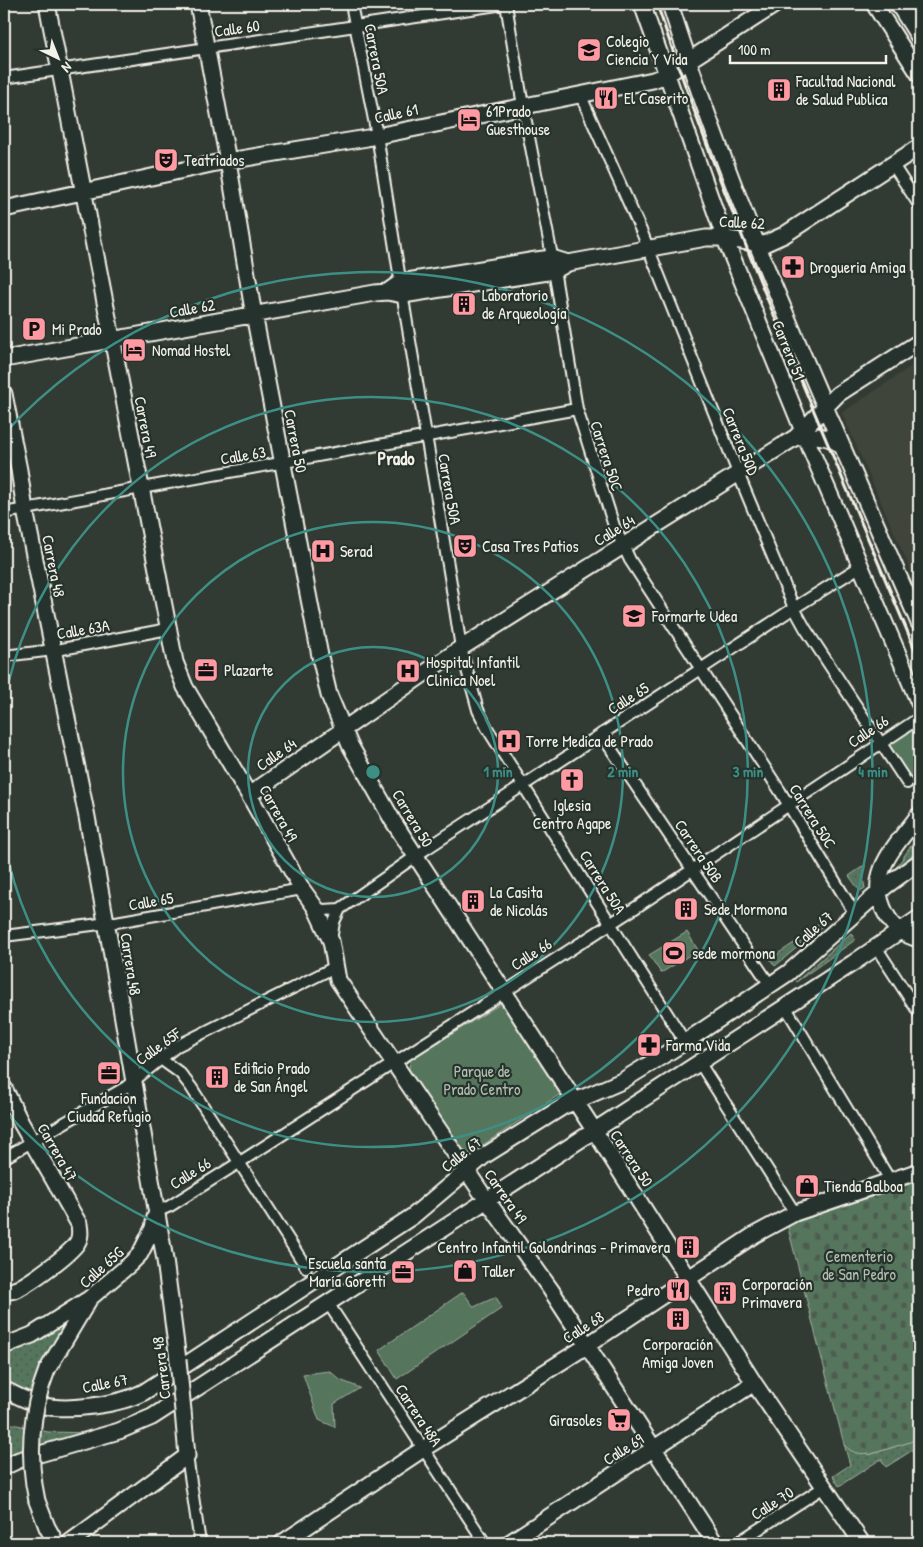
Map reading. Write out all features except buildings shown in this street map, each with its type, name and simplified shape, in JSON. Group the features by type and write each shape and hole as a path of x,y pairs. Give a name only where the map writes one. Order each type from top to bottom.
{"main road":[{"name":"Carrera 49","path":"46,4 174,662 185,687 249,794 302,889 315,907 331,941 338,980 550,1290 715,1543"},
{"name":"Carrera 50","path":"198,4 328,695 350,745 416,856 594,1130 754,1383 862,1543"},
{"name":"Carrera 51","path":"642,4 725,239 801,435 861,566 919,704"},
{"name":"Carrera 51","path":"670,4 688,61 757,243 825,407 919,623"},
{"name":"Calle 61","path":"4,209 228,161 653,80 688,61 776,4"},
{"path":"874,4 919,74"},
{"path":"898,4 919,37"},
{"name":"Calle 62","path":"4,359 402,288 568,263 713,237 764,244 784,236 919,147"},
{"name":"Calle 64","path":"249,794 461,648 801,435 825,407 842,392 919,342"},
{"name":"Carrera 48","path":"4,394 25,510 87,817 135,1081 165,1260 178,1360 187,1456"},
{"path":"801,435 821,436 831,439 843,448"},
{"path":"919,815 884,864 878,883 878,894 888,918 900,932 919,939"},
{"name":"Calle 67","path":"4,1389 41,1405 58,1408 111,1402 137,1395 158,1383 413,1216 481,1159 549,1114 622,1081 685,1042 770,985 799,964 878,894 919,862"},
{"path":"4,1467 19,1460 110,1434 146,1420 876,948 919,918"},
{"name":"Carrera 47","path":"4,1088 32,1142 75,1217 80,1232"},
{"name":"Calle 68","path":"282,1543 754,1234 795,1214 919,1170"},
{"name":"Calle 65G","path":"56,1543 44,1521 37,1500 31,1468 31,1435 36,1402 47,1370 90,1298 140,1254 153,1228 156,1212"},
{"name":"Calle 65G","path":"4,1292 13,1291 25,1284 70,1251 77,1242 80,1232"},
{"path":"130,1264 153,1250 165,1260"},
{"path":"4,1346 32,1335 90,1298"},
{"name":"Calle 69","path":"509,1543 754,1383"},
{"path":"69,1543 187,1456"}],"street":[{"name":"Carrera 50A","path":"351,4 377,134 461,648 478,710 487,728 685,1042"},
{"name":"Calle 60","path":"4,78 505,4"},
{"name":"Carrera 50C","path":"505,4 553,264 576,409 622,546 702,668 855,914"},
{"name":"Carrera 50D","path":"580,94 648,248 794,608 907,782"},
{"path":"893,165 919,205"},
{"name":"Calle 63","path":"4,513 140,490 576,409"},
{"name":"Calle 65","path":"340,909 416,856 601,734 861,566"},
{"name":"Calle 63A","path":"4,656 53,650 168,629"},
{"name":"Calle 66","path":"156,1212 170,1206 240,1162 611,923 919,718"},
{"name":"Carrera 50B","path":"601,734 770,985"},
{"name":"Calle 65","path":"4,936 106,923 302,889"},
{"path":"315,907 323,910 340,909 334,922 331,941"},
{"path":"876,948 919,1013"},
{"name":"Calle 65F","path":"4,1158 135,1081 177,1046 335,967"},
{"path":"784,1006 890,1180"},
{"path":"162,1060 185,1079 306,1267"},
{"path":"699,1062 795,1214"},
{"name":"Carrera 48A","path":"328,1303 485,1543"},
{"name":"Carrera 48","path":"187,1456 200,1543"},
{"name":"Calle 70","path":"737,1543 824,1488"}],"shaded area":[{"path":"919,361 919,589 842,413"}],"green space":[{"path":"917,727 919,731 919,790 887,746"},
{"path":"919,834 919,854 892,874"},
{"path":"865,865 863,878 865,888 860,891 849,876"},
{"path":"824,920 826,923 775,966 770,959 806,935 805,932"},
{"name":"sede mormona","path":"687,932 698,950 661,973 649,955"},
{"path":"851,933 855,940 796,982"},
{"name":"Parque de Prado Centro","path":"502,1003 562,1093 466,1156 408,1077 410,1060"},
{"name":"Cementerio de San Pedro","path":"919,1181 919,1439 868,1455 868,1453 861,1454 854,1452 844,1444 788,1228 790,1224"},
{"path":"463,1292 474,1307 496,1297 502,1308 397,1379 379,1350"},
{"path":"68,1321 52,1345 28,1393 4,1380 4,1353 33,1342"},
{"path":"330,1371 340,1380 360,1388 334,1404 335,1427 319,1420 303,1374"},
{"path":"4,1422 48,1432 97,1433 14,1452 4,1457"},
{"path":"919,1439 919,1446 886,1467 881,1459 839,1486 833,1476 850,1465 844,1444 854,1452 868,1453 869,1455"}],"railway":[{"path":"657,4 716,170 748,252 919,659"}],"place":[{"name":"Colegio Ciencia Y Vida","path":"589,50"},
{"name":"Facultad Nacional de Salud Publica","path":"779,90"},
{"name":"El Caserito","path":"606,98"},
{"name":"61Prado Guesthouse","path":"469,120"},
{"name":"Teatriados","path":"166,160"},
{"name":"Drogueria Amiga","path":"793,267"},
{"name":"Laboratorio de Arqueología","path":"464,304"},
{"name":"Mi Prado","path":"34,329"},
{"name":"Nomad Hostel","path":"134,350"},
{"name":"Casa Tres Patios","path":"465,546"},
{"name":"Serad","path":"323,551"},
{"name":"Formarte Udea","path":"634,616"},
{"name":"Plazarte","path":"206,670"},
{"name":"Hospital Infantil Clinica Noel","path":"408,671"},
{"name":"Torre Medica de Prado","path":"509,741"},
{"name":"Iglesia Centro Agape","path":"572,780"},
{"name":"La Casita de Nicolás","path":"473,901"},
{"name":"Sede Mormona","path":"686,909"},
{"name":"sede mormona","path":"674,953"},
{"name":"Farma Vida","path":"649,1045"},
{"name":"Fundacion Ciudad Refugio","path":"109,1073"},
{"name":"Edificio Prado de San Ángel","path":"217,1077"},
{"name":"Tienda Balboa","path":"807,1186"},
{"name":"Centro Infantil Golondrinas - Primavera","path":"688,1247"},
{"name":"Taller","path":"465,1271"},
{"name":"Escuela santa María Goretti","path":"403,1272"},
{"name":"Pedro","path":"678,1290"},
{"name":"Corporación Primavera","path":"725,1293"},
{"name":"Corporación Amiga Joven","path":"678,1319"},
{"name":"Girasoles","path":"619,1420"}],"district":[{"name":"Prado","path":"396,458"}]}
